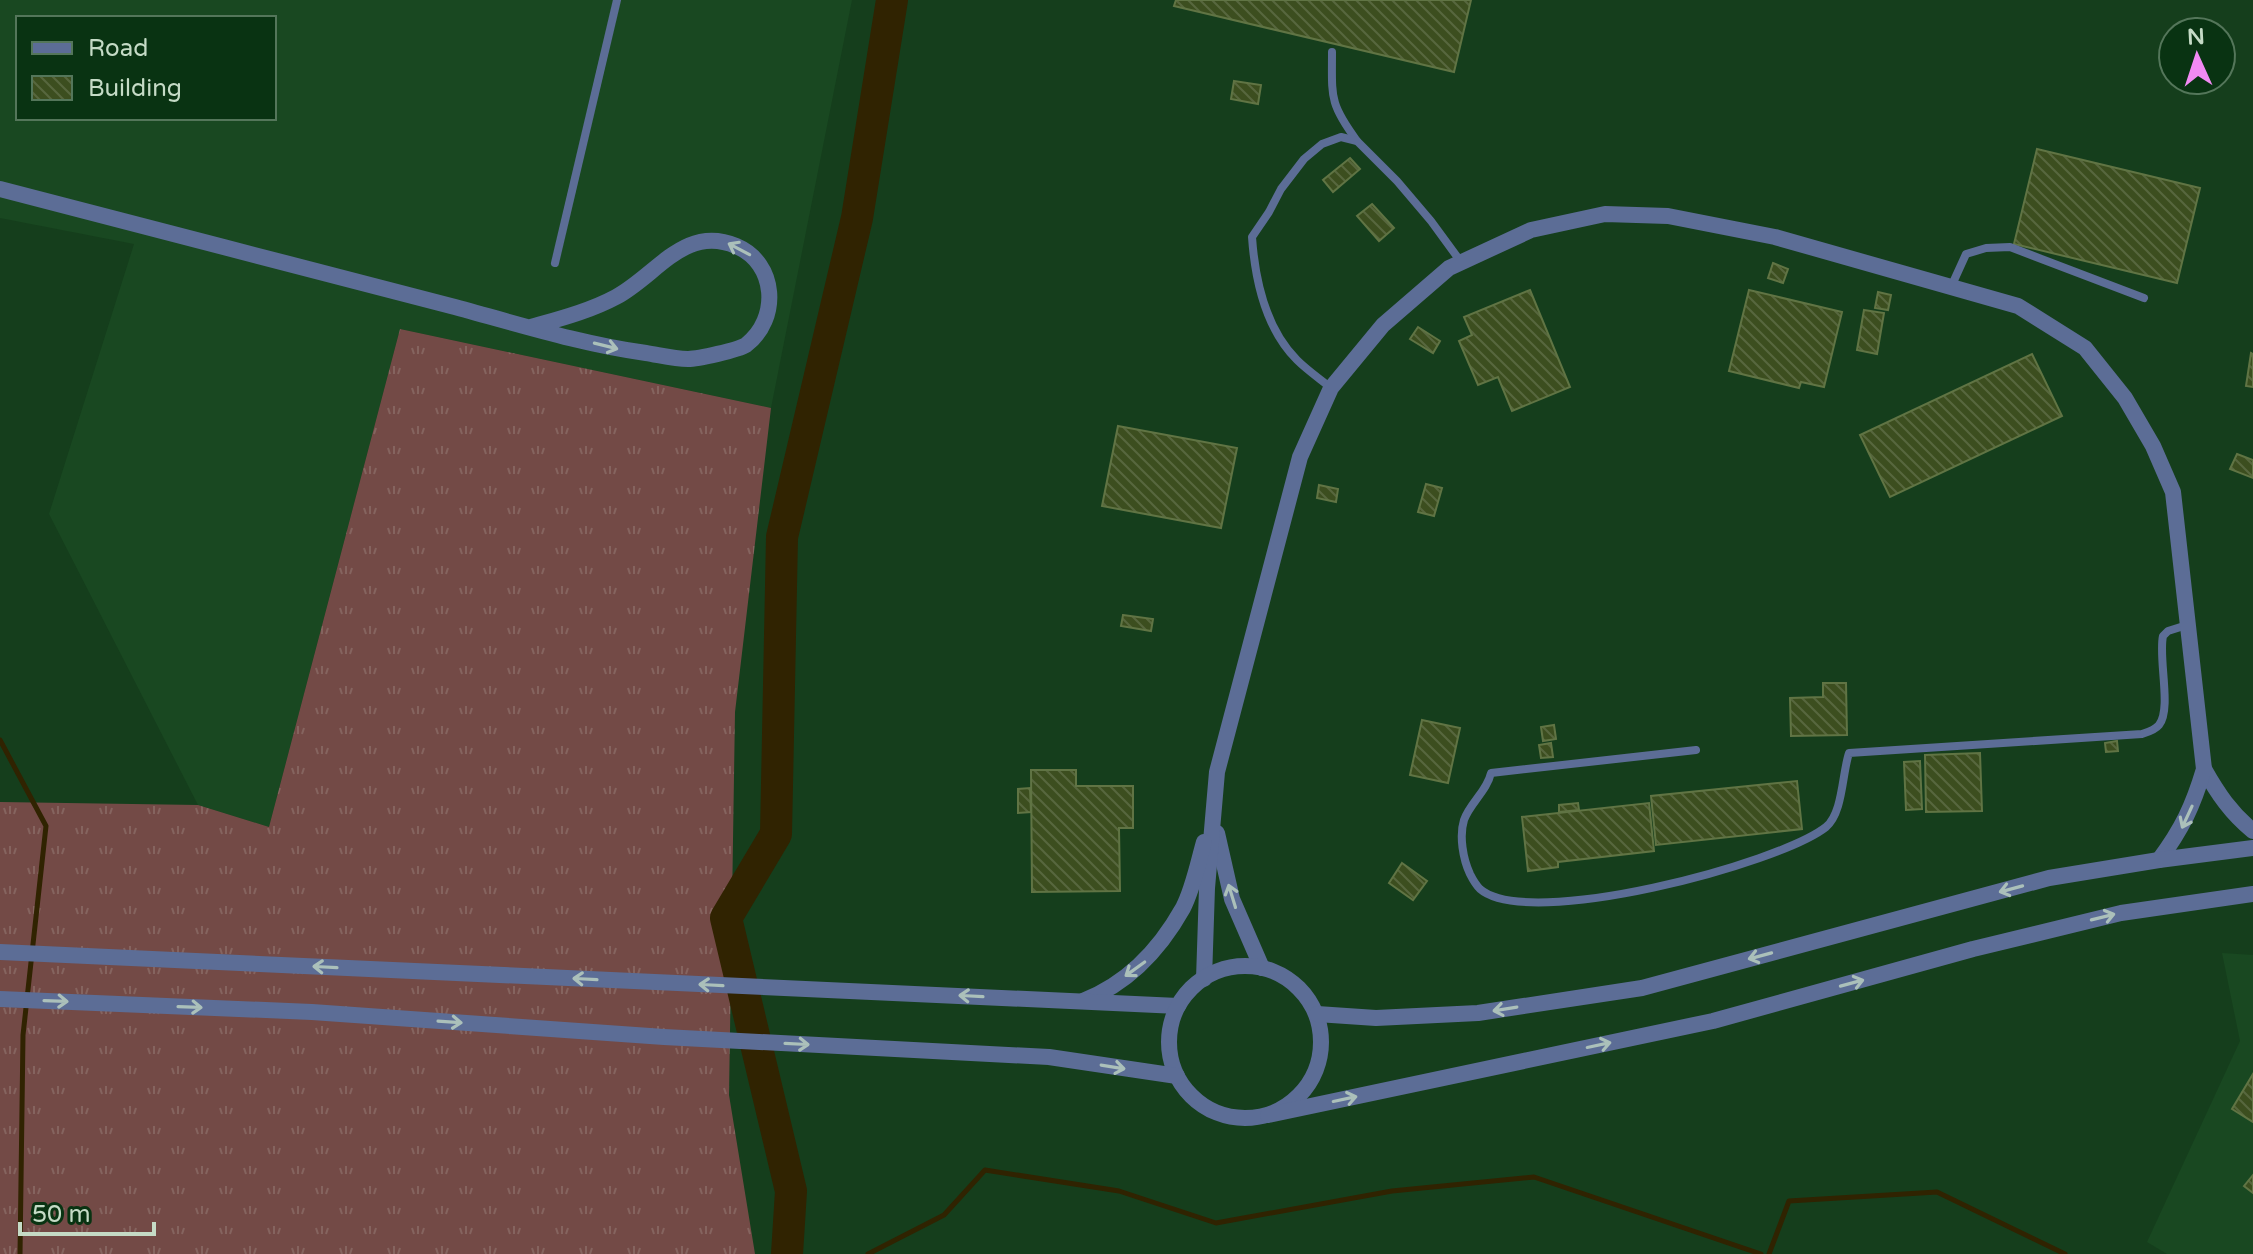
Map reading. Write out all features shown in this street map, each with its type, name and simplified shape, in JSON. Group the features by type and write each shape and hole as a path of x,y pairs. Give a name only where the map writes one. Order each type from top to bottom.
{"street":[{"path":"0,189 531,327 619,349 690,359 744,346 765,324 770,302 767,275 756,259 740,247 719,239 691,242 617,296 577,314 531,327"},
{"path":"1204,979 1207,888 1217,772 1300,457 1331,388 1383,325 1449,268 1531,230 1605,214 1668,216 1775,237 2018,306 2085,348 2125,398 2153,446 2173,492 2204,769 2221,799 2253,831"},
{"path":"2159,860 2181,830 2204,769"},
{"path":"1213,815 1232,899 1262,968"},
{"path":"1083,1001 1101,994 1146,961 1184,906 1213,815"},
{"path":"1317,1014 1376,1018 1478,1013 1642,988 2049,878 2253,848"},
{"path":"1268,1115 1291,1103 1308,1086 1319,1063 1322,1038 1317,1014 1304,993 1285,977 1262,968 1237,966 1214,973 1193,986 1178,1006 1170,1029 1169,1053 1177,1076 1189,1094 1206,1108 1226,1116 1247,1118 1268,1115 1713,1021 1973,949 2121,913 2253,894"},
{"path":"0,952 1178,1006"},
{"path":"0,999 312,1012 664,1037 1049,1057 1177,1076"}],"lane":[{"path":"555,263 617,0"},
{"path":"1332,52 1335,110 1357,141 1431,221 1461,263"},
{"path":"1331,388 1297,359 1282,342 1269,318 1253,259 1252,237 1281,189 1304,159 1322,144 1341,137 1357,141"},
{"path":"1951,287 1966,254 1986,248 2010,247 2144,298"},
{"path":"1696,750 1491,773 1489,782 1464,819 1462,843 1470,876 1480,889 1517,900 1552,902 1606,897 1771,855 1813,835 1829,825 1839,805 1849,753 2152,731 2158,727 2164,714 2163,636 2168,631 2187,625"}],"shaded area":[{"path":"0,0 852,0 771,408 400,329 269,827 198,805 49,514 134,244 0,218"},
{"path":"2222,953 2253,955 2253,1254 2167,1254 2147,1242 2240,1041"}],"green space":[{"path":"400,329 771,408 735,712 729,1095 755,1254 0,1254 0,802 198,805 269,827"}],"building":[{"path":"1176,0 1471,0 1454,72 1174,6"},
{"path":"1234,81 1261,85 1258,104 1231,99"},
{"path":"2037,149 2200,188 2177,283 2014,244"},
{"path":"1350,158 1360,169 1333,192 1323,180"},
{"path":"1372,204 1394,228 1379,241 1357,216"},
{"path":"1773,263 1788,269 1783,283 1768,278"},
{"path":"1530,290 1570,387 1512,411 1498,377 1478,385 1459,341 1472,335 1464,317"},
{"path":"1749,290 1842,312 1824,387 1801,382 1799,388 1729,371"},
{"path":"1878,292 1891,295 1888,310 1875,308"},
{"path":"1864,310 1884,313 1877,354 1857,350"},
{"path":"1418,327 1440,341 1433,353 1410,339"},
{"path":"2032,354 2062,416 1890,497 1860,435"},
{"path":"2253,354 2253,387 2246,386"},
{"path":"1118,426 1237,448 1221,528 1102,506"},
{"path":"2237,454 2253,460 2253,478 2230,469"},
{"path":"1426,484 1442,488 1434,516 1418,512"},
{"path":"1319,485 1338,489 1336,502 1317,498"},
{"path":"1123,615 1153,619 1151,631 1121,626"},
{"path":"1823,683 1846,683 1847,735 1791,736 1790,698 1823,697"},
{"path":"1422,720 1460,728 1448,783 1410,775"},
{"path":"1554,725 1556,739 1543,741 1541,727"},
{"path":"2117,741 2118,751 2106,752 2105,743"},
{"path":"1551,743 1553,757 1541,758 1539,745"},
{"path":"1980,753 1982,811 1926,812 1925,755"},
{"path":"1920,761 1922,809 1906,810 1904,762"},
{"path":"1031,770 1076,770 1076,786 1133,786 1133,828 1119,828 1120,891 1032,892"},
{"path":"1797,781 1802,829 1656,845 1651,796"},
{"path":"1030,788 1031,812 1018,813 1018,789"},
{"path":"1578,803 1579,810 1559,812 1559,805"},
{"path":"1649,803 1654,851 1558,862 1558,867 1528,871 1522,817"},
{"path":"1402,863 1427,881 1413,900 1389,883"},
{"path":"2253,1074 2253,1122 2232,1109"},
{"path":"2253,1175 2253,1193 2244,1186"}],"waterway":[{"path":"787,1254 791,1191 726,918 776,834 782,537 857,218 892,0"},
{"path":"0,740 46,826 23,1035 20,1254"},
{"path":"868,1254 944,1215 985,1170 1119,1191 1216,1223 1392,1191 1534,1177 1761,1254"},
{"path":"1769,1254 1789,1201 1937,1192 2065,1254"}]}
